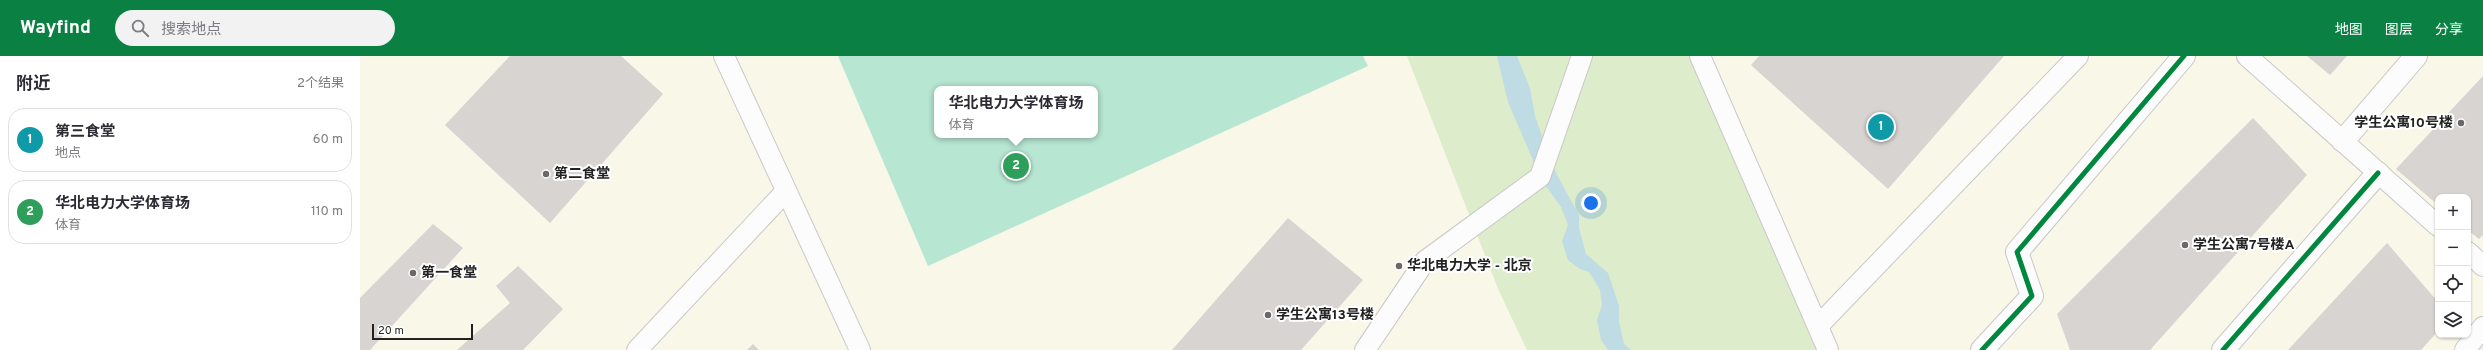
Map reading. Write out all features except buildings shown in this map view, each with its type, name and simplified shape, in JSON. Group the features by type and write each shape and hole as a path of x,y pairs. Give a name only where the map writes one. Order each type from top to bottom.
{"street":[{"path":"1982,350 2032,296 2017,252 2184,56"},
{"path":"2343,141 2416,56"},
{"path":"2223,350 2378,173"}],"lane":[{"path":"724,56 860,350"},
{"path":"1365,350 1425,261 1540,177 1582,56"},
{"path":"1700,56 1828,350"},
{"path":"1818,326 2078,56"},
{"path":"2247,56 2435,223"},
{"path":"637,350 786,191"},
{"path":"2471,255 2483,266"},
{"path":"2465,350 2483,327"}],"shaded area":[{"name":"华北电力大学 - 北京","path":"360,56 2483,56 2483,341 2478,350 360,350"}],"green space":[{"path":"838,56 1363,56 1368,66 928,266"},
{"path":"1407,56 1698,56 1828,350 1527,350 1499,291"}],"water":[{"path":"1497,56 1517,56 1530,88 1535,116 1548,153 1557,175 1579,215 1579,228 1586,254 1608,273 1619,306 1619,322 1624,344 1631,350 1608,350 1601,340 1597,320 1602,305 1600,290 1589,272 1580,269 1568,260 1562,241 1568,225 1561,207 1541,179 1508,102"}],"cycle path":[{"path":"1982,350 2032,296 2017,252 2184,56"},
{"path":"2223,350 2378,173"}],"place":[{"name":"学生公寓10号楼","path":"2461,123"},
{"name":"第三食堂","path":"1881,127"},
{"name":"华北电力大学体育场","path":"1016,166"},
{"name":"第二食堂","path":"546,174"},
{"name":"学生公寓7号楼A","path":"2185,245"},
{"name":"华北电力大学 - 北京","path":"1399,266"},
{"name":"第一食堂","path":"413,273"},
{"name":"学生公寓13号楼","path":"1268,315"}]}
